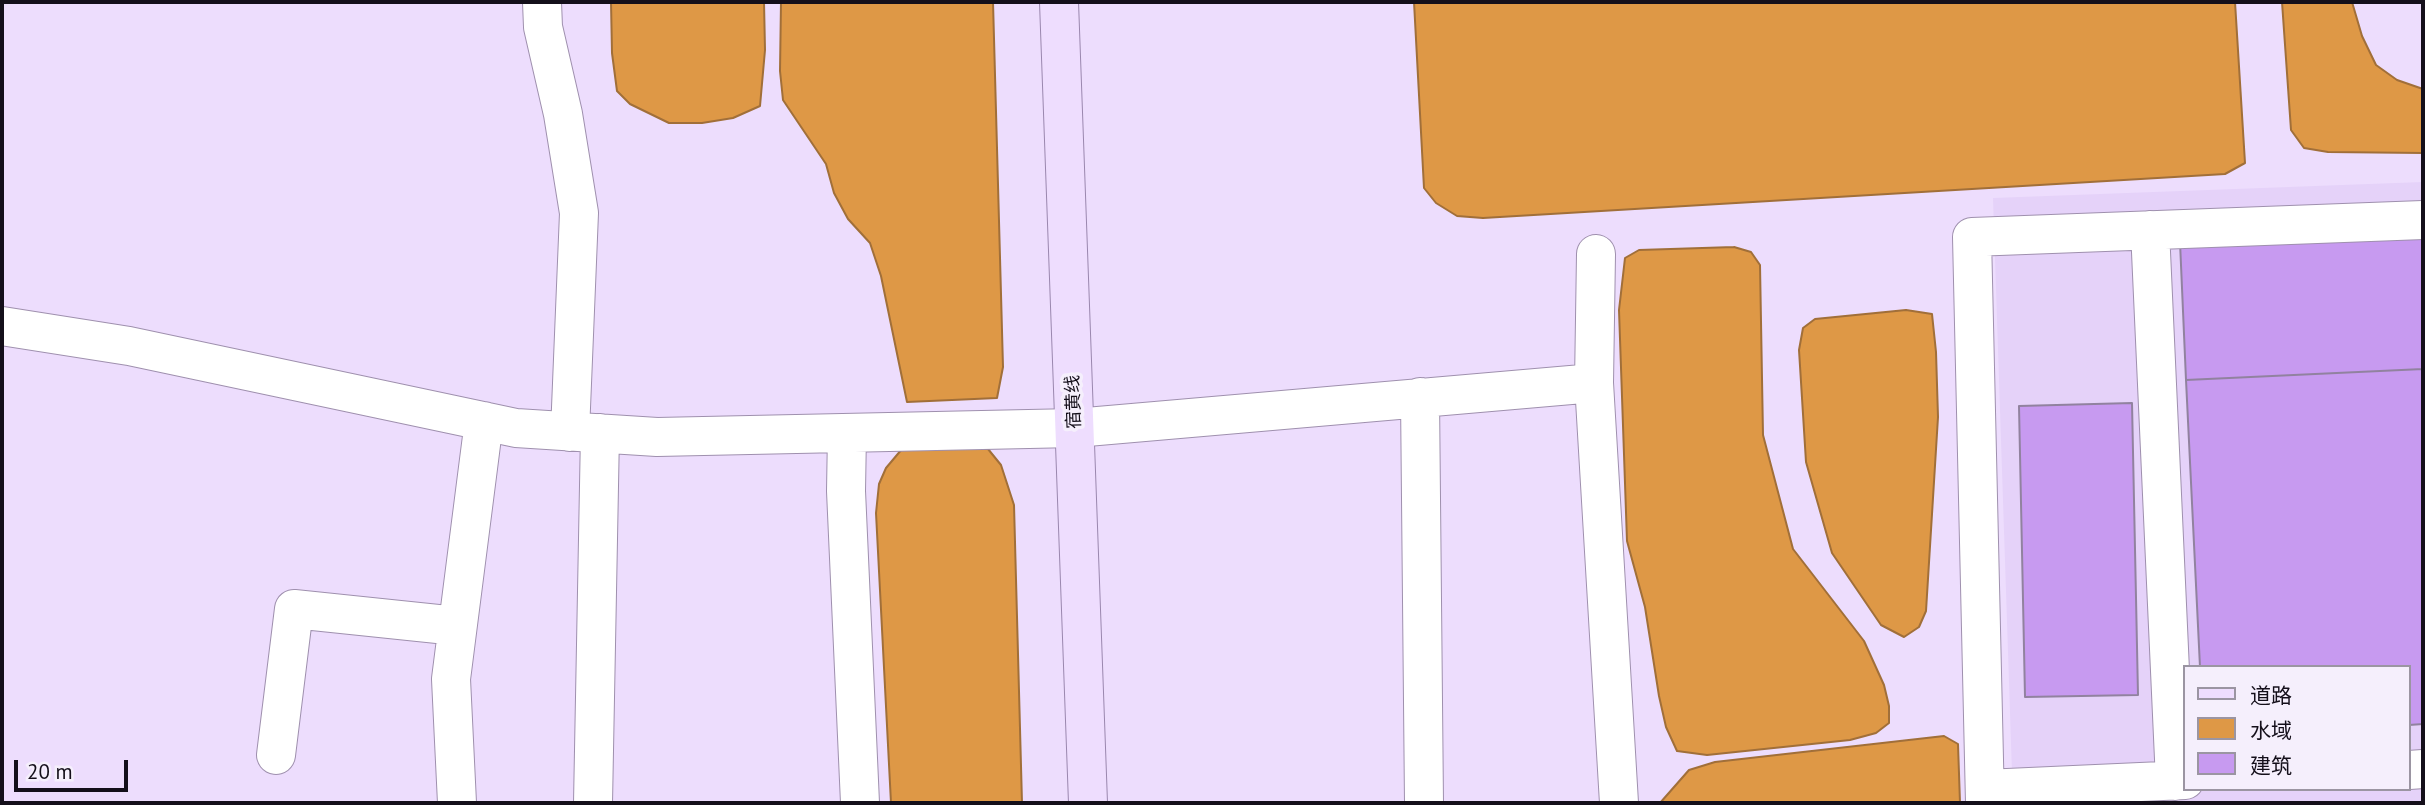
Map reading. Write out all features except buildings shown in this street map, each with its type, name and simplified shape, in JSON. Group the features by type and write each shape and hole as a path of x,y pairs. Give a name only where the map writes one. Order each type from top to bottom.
{"main road":[{"name":"宿黄线","path":"1059,2 1088,803"}],"street":[{"path":"542,2 543,27 563,114 579,213 593,803"},
{"path":"2150,230 2180,780 1985,796 1972,237 2150,230 2423,220"},
{"path":"1596,254 1594,383 1619,803"},
{"path":"2,326 129,346 516,428 657,437 1075,428 1594,383"},
{"path":"1420,397 1424,803"},
{"path":"457,803 451,679 484,421"},
{"path":"847,433 846,491 860,803"},
{"path":"276,755 294,609 457,626"}],"shaded area":[{"path":"2423,182 2423,803 2013,803 1993,198"}],"water":[{"path":"611,2 764,2 765,50 760,106 733,118 702,123 669,123 630,104 617,91 612,53"},
{"path":"781,2 993,2 1003,367 997,398 907,402 881,276 870,243 848,219 834,193 826,164 783,100 780,71"},
{"path":"1414,2 2235,2 2245,163 2225,174 1483,218 1457,216 1436,203 1424,188"},
{"path":"2282,2 2352,2 2362,36 2376,65 2397,80 2423,89 2423,153 2328,152 2304,148 2291,130"},
{"path":"1734,247 1751,252 1760,265 1763,435 1793,549 1864,641 1884,685 1889,706 1889,723 1876,733 1850,740 1707,755 1677,751 1666,727 1645,607 1627,541 1619,310 1625,258 1639,250"},
{"path":"1906,310 1932,314 1938,417 1926,611 1919,627 1904,637 1881,625 1832,553 1806,462 1799,350 1803,328 1815,319"},
{"path":"902,449 988,449 1001,465 1014,505 1022,803 891,803 876,513 879,484 886,468"},
{"path":"1944,736 1958,744 1960,803 1660,803 1689,770 1715,762"}]}
